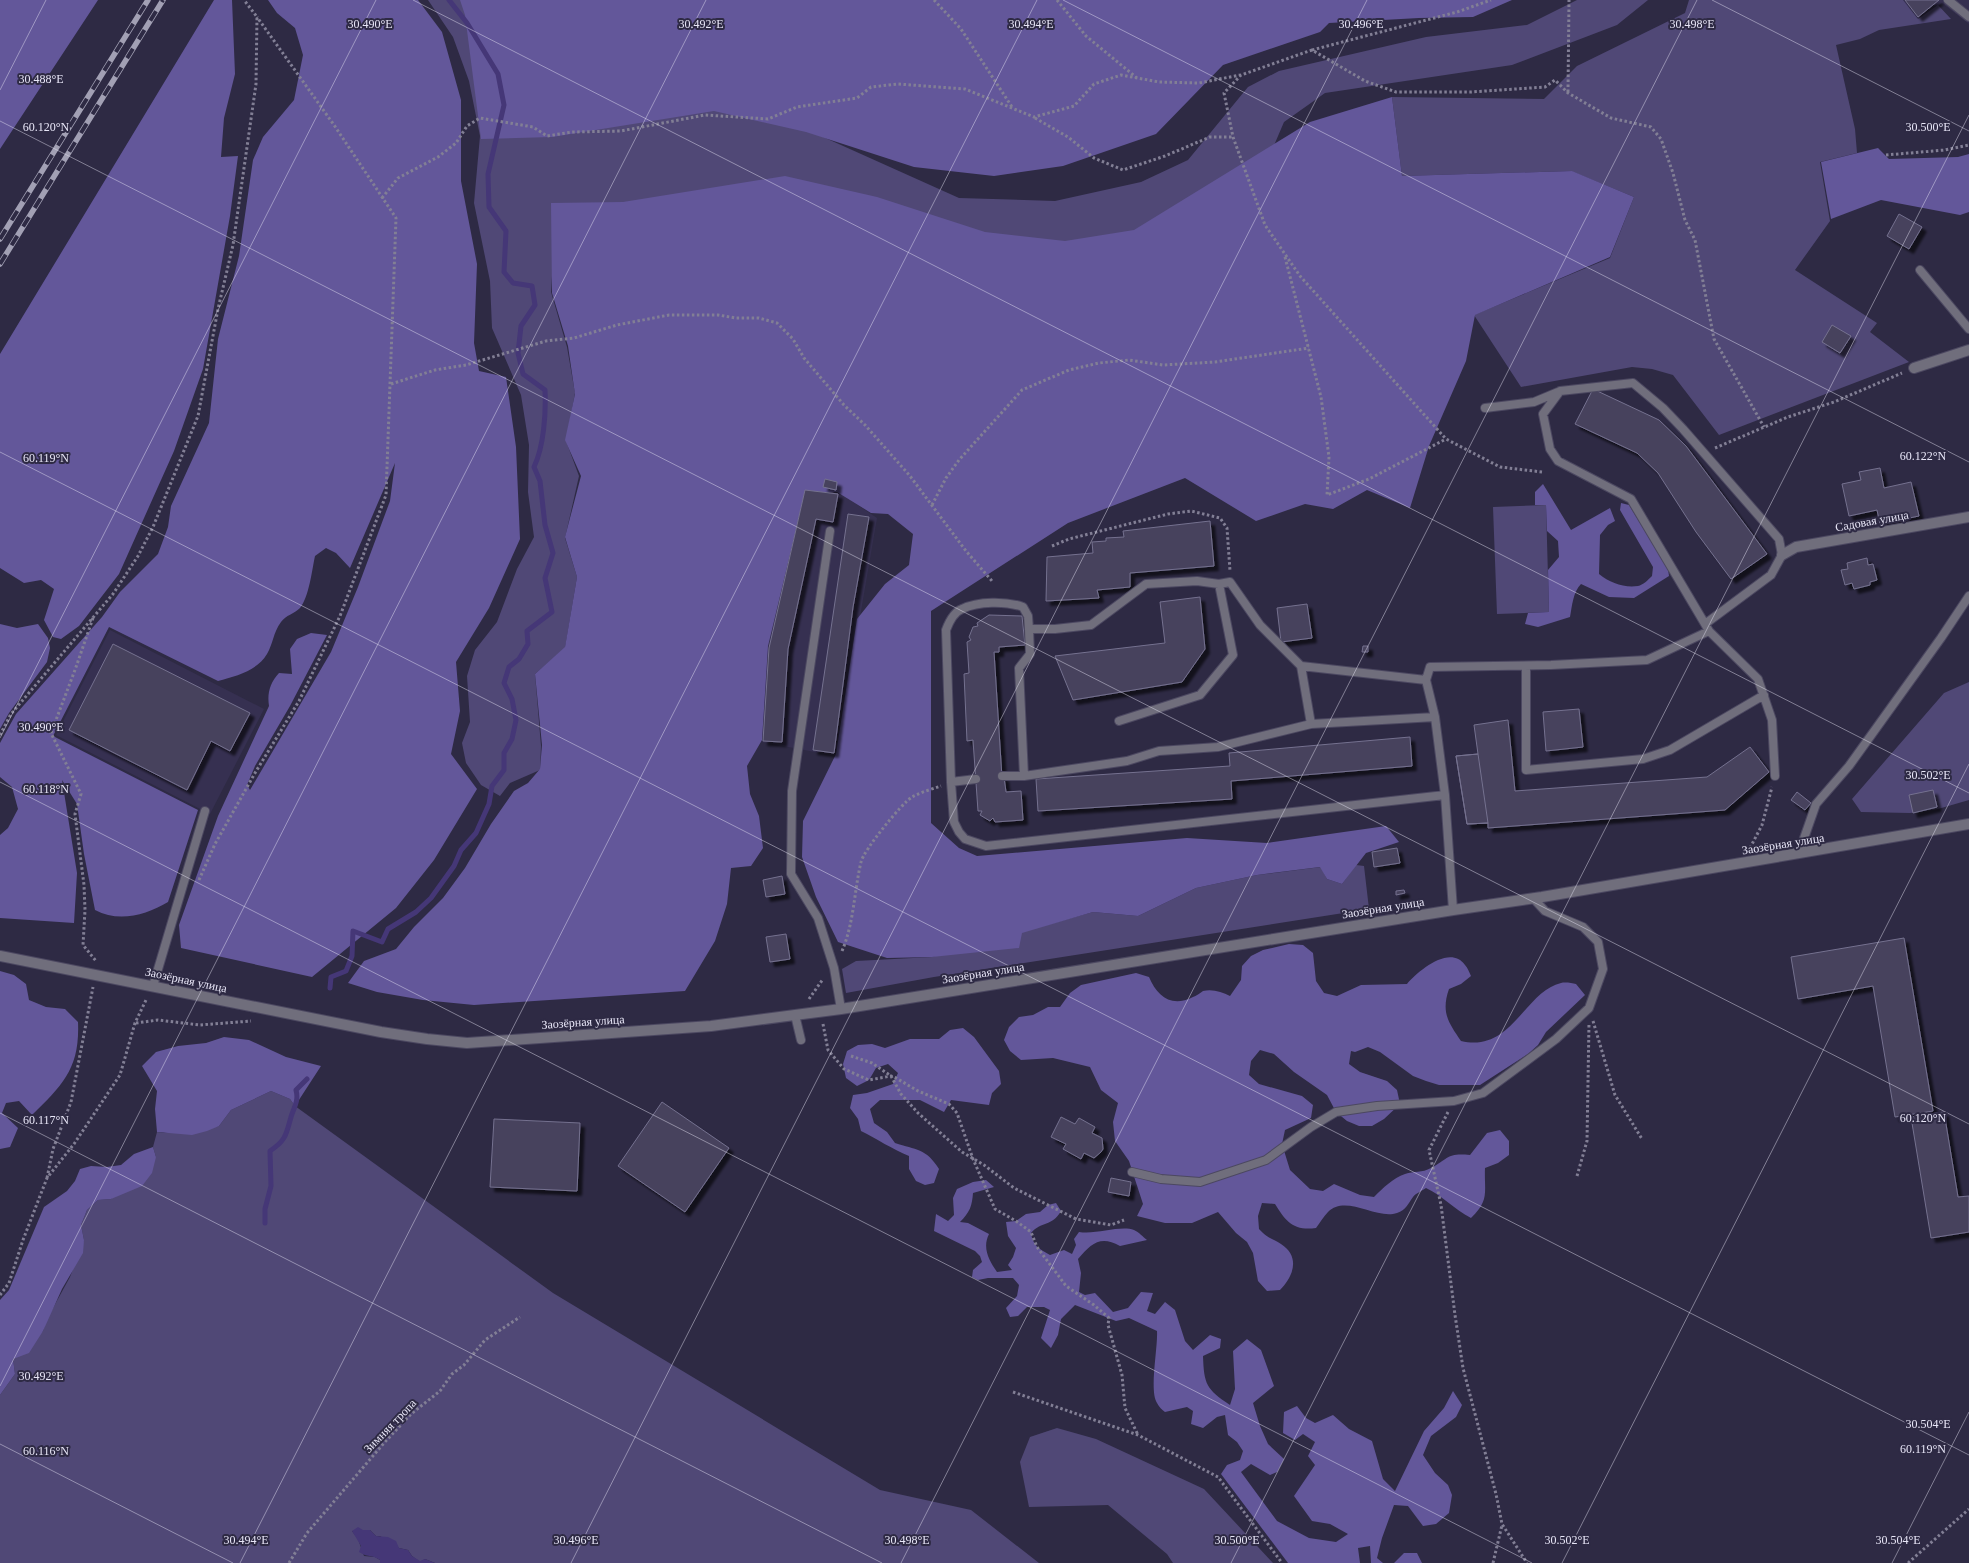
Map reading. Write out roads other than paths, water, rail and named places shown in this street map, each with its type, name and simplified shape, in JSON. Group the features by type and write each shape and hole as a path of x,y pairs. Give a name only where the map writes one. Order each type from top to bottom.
{"street":[{"path":"1914,368 1969,350"},
{"name":"Садовая улица","path":"1782,555 1796,547 1969,518"},
{"name":"Заозёрная улица","path":"0,956 381,1032 427,1040 467,1043 711,1026 821,1012 1533,898 1969,824"}],"lane":[{"path":"1948,0 1969,17"},
{"path":"1920,270 1969,329"},
{"path":"1453,910 1445,795 1435,717 1426,680 1430,667 1526,666 1647,660 1707,628 1771,575 1782,555 1779,539 1663,408 1633,383 1560,391 1534,402 1485,408"},
{"path":"1560,391 1543,414 1550,449 1558,461 1631,499 1707,628 1758,679 1772,720 1775,776"},
{"path":"830,531 792,791 790,832 791,874 818,918 834,968 841,1009"},
{"path":"1029,629 1054,629 1091,625 1146,584 1196,580 1219,584 1230,582 1260,625 1301,666 1311,724"},
{"path":"1120,721 1200,695 1233,655 1219,584"},
{"path":"1802,852 1802,844 1816,804 1849,766 1969,596"},
{"path":"1024,776 1020,668 1030,654 1028,616 1023,607 1015,604 978,604 960,609 949,622 946,630 950,782 954,822 965,839 986,846 1445,795"},
{"path":"1301,666 1426,680"},
{"path":"1526,666 1526,770 1643,759 1670,750 1764,695"},
{"path":"1002,776 1024,776 1127,761 1159,751 1218,747 1311,724 1435,717"},
{"path":"950,782 976,778"},
{"path":"153,986 205,811"},
{"path":"1132,1172 1161,1179 1200,1182 1266,1160 1311,1127 1336,1112 1377,1106 1454,1101 1483,1093 1556,1039 1589,1008 1603,969 1598,942 1583,927 1545,911 1533,898"},
{"path":"795,1015 801,1040"}],"waterway":[{"path":"330,988 331,977 346,971 352,956 353,931 382,942 388,929 416,912 431,898 454,866 461,850 476,833 489,804 492,786 504,770 504,753 512,739 516,720 512,699 504,683 509,667 519,659 528,644 527,631 552,612 545,578 553,553 545,525 540,481 534,467 544,429 545,390 523,374 518,353 521,326 535,305 532,286 513,283 504,272 506,231 489,207 488,174 504,105 498,74 467,23 449,0"},
{"path":"265,1223 265,1209 271,1186 270,1151 285,1137 297,1101 296,1090 307,1079"}],"railway":[{"path":"0,239 148,0"},
{"path":"0,264 163,0"}]}
